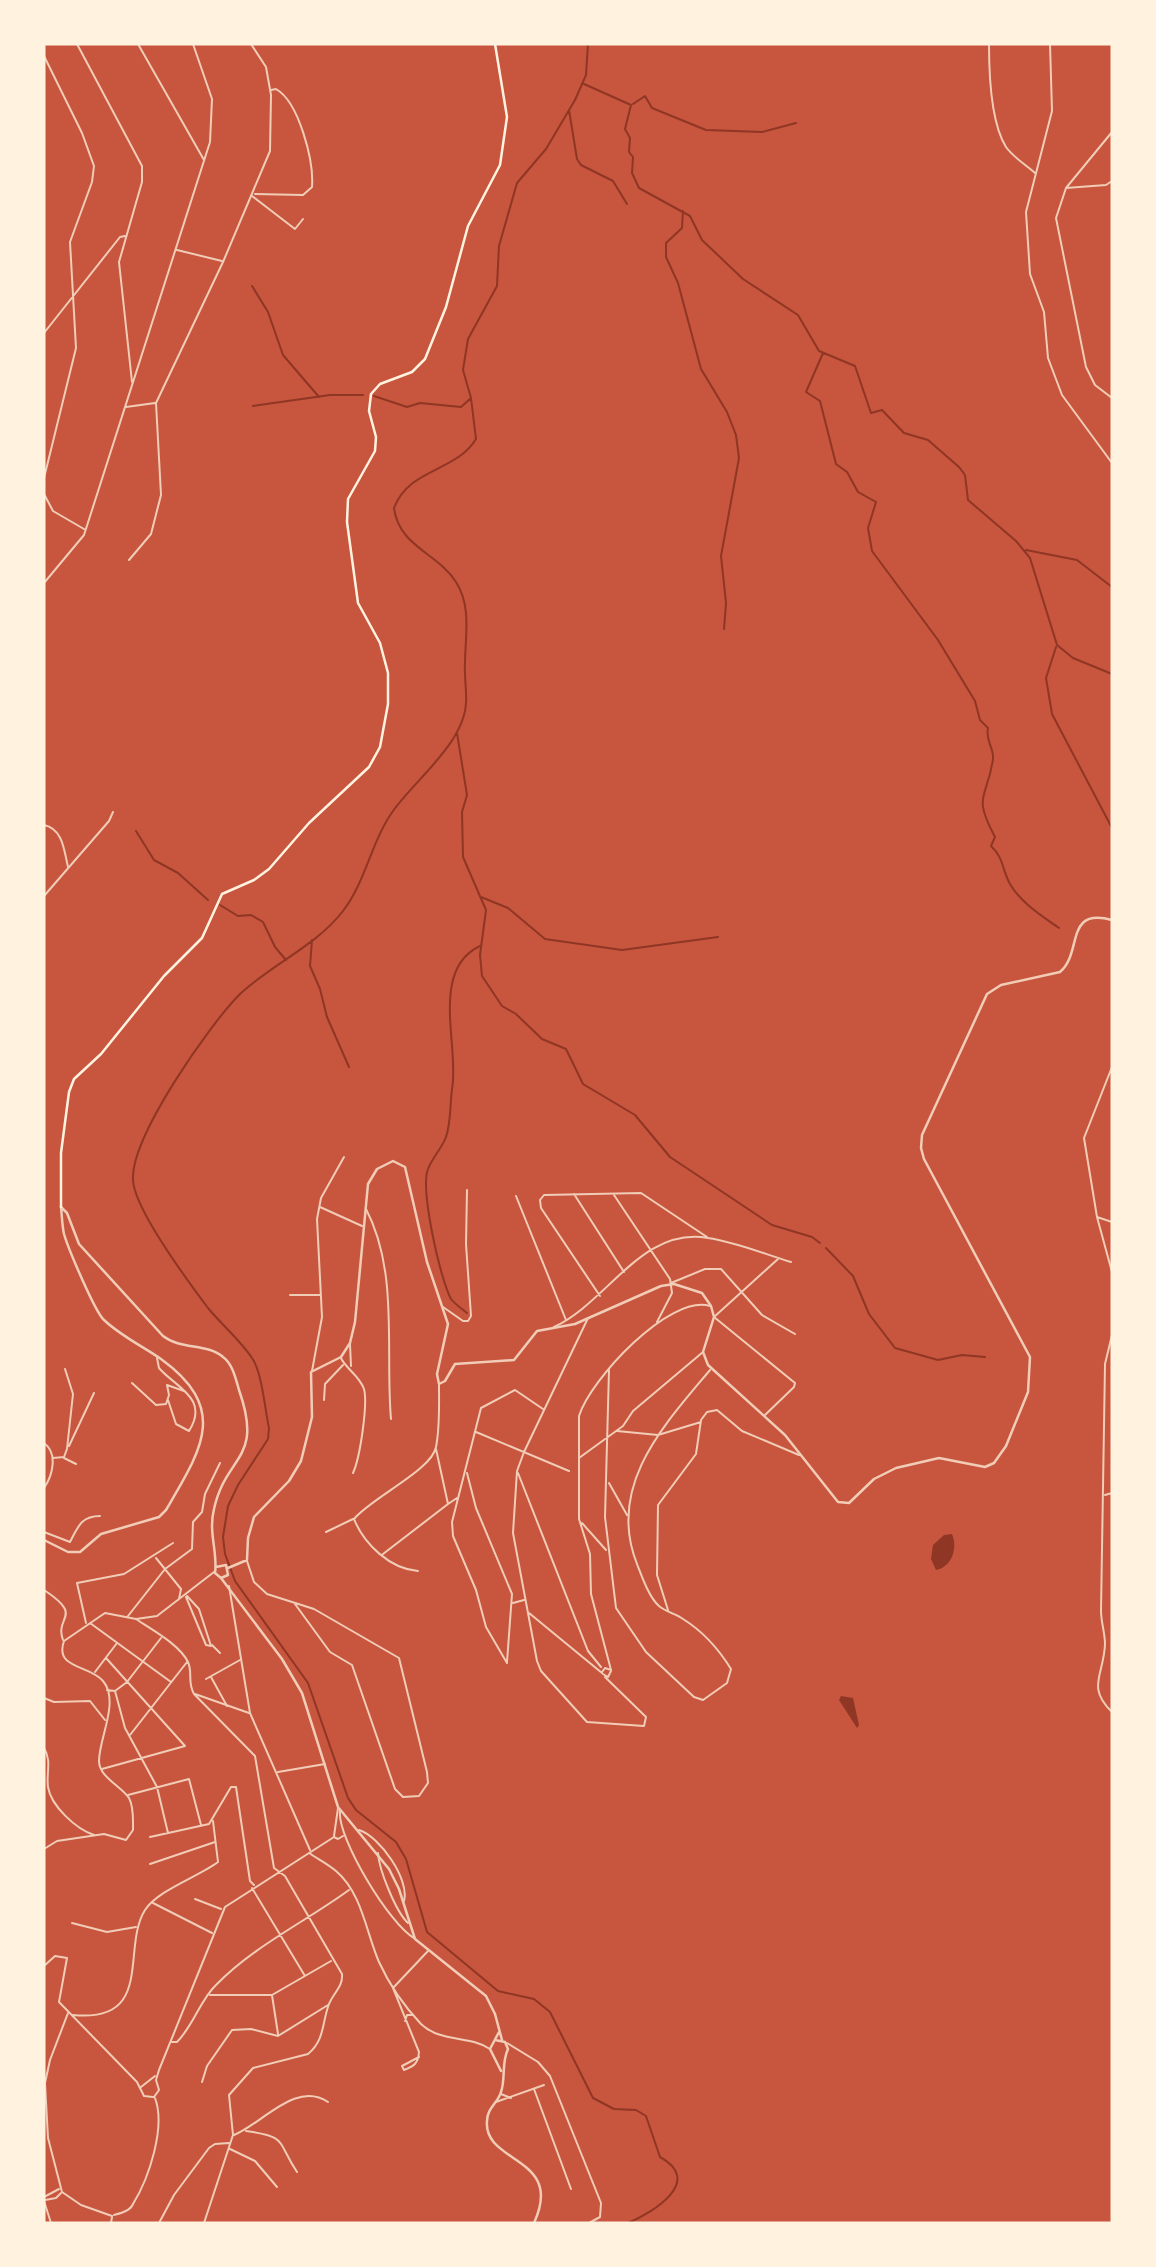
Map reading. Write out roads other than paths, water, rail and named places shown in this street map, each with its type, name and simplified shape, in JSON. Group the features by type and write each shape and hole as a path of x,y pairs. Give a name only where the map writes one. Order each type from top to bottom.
{"main road":[{"path":"61,1207 61,1153 69,1092 76,1076 101,1055 157,984 202,939 222,894 266,872 309,823 369,767 378,753 387,712 388,673 380,643 358,603 347,522 348,499 375,451 376,437 369,411 371,394 380,384 412,372 425,359 446,307 468,226 500,165 507,117 495,44"}],"street":[{"path":"77,44 142,166 138,197 118,269 133,385"},
{"path":"138,44 204,161"},
{"path":"44,583 74,549 85,530 212,133 214,107 193,44"},
{"path":"129,560 151,534 161,495 156,403 223,262 270,151 270,90 266,67 251,44"},
{"path":"989,44 989,75 998,126 1006,147 1036,174"},
{"path":"1050,44 1052,111 1026,212 1030,274 1044,312 1048,358 1066,403 1112,463"},
{"path":"44,56 86,143 94,166 92,182 70,242 76,348 44,478"},
{"path":"253,195 303,195 312,187 310,161 296,114 285,94 276,89 270,90"},
{"path":"1112,132 1066,188 1056,218 1086,367 1095,385 1112,398"},
{"path":"1066,188 1106,185 1112,181"},
{"path":"253,195 295,229 303,219"},
{"path":"44,333 120,237 125,236"},
{"path":"176,250 223,262"},
{"path":"126,407 156,403"},
{"path":"44,494 58,515 85,530"},
{"path":"44,896 113,812"},
{"path":"44,825 51,826 61,837 68,868"},
{"path":"703,1352 711,1368 803,1456 842,1503 853,1500 879,1476 897,1468 946,1458 985,1467 994,1463 1006,1446 1028,1392 1031,1361 924,1158 921,1149 922,1135 987,994 1001,985 1060,972 1066,965 1077,933 1084,923 1094,917 1112,920"},
{"path":"1112,1067 1084,1134 1097,1217 1112,1272"},
{"path":"295,1604 330,1652 352,1665 395,1789 403,1797 413,1798 423,1792 428,1783 427,1772 399,1658 314,1609 295,1604 259,1588 246,1561 248,1538 254,1517 293,1475 301,1461 312,1418 312,1372 321,1330 319,1206 344,1157"},
{"path":"312,1372 341,1357 349,1343 355,1322 368,1184 373,1174 387,1163 402,1163 427,1262 449,1328 437,1374 439,1384 436,1449 448,1504"},
{"path":"442,1307 463,1321 468,1321 471,1316 466,1244 467,1190"},
{"path":"600,1296 541,1208 540,1200 544,1195 640,1193 650,1197 707,1237 791,1262"},
{"path":"574,1194 624,1273"},
{"path":"613,1194 671,1283 672,1293 657,1322 609,1370 584,1401 579,1416 579,1520 590,1554 591,1594 613,1684"},
{"path":"516,1196 566,1321"},
{"path":"319,1206 363,1227"},
{"path":"44,1540 68,1552 80,1552 101,1535 155,1519 166,1510 199,1450 203,1411 187,1382 104,1320 94,1307 65,1238 61,1207"},
{"path":"61,1207 79,1244 163,1336 175,1343 219,1354 230,1365 248,1415 249,1432 239,1460 214,1506 211,1528 215,1569 282,1659 302,1693 339,1808 343,1836 394,1920 486,1996 495,2014 507,2052"},
{"path":"366,1208 379,1235 388,1296 387,1368 391,1419"},
{"path":"1097,1217 1112,1222"},
{"path":"554,1327 600,1296 650,1250 671,1240 707,1237"},
{"path":"714,1317 745,1292 778,1258"},
{"path":"439,1384 444,1383 454,1364 514,1360 534,1334 589,1317 715,1268 730,1276 762,1315 795,1334"},
{"path":"578,1459 609,1437 649,1396 703,1352 714,1317 712,1306 702,1293 671,1283"},
{"path":"290,1295 321,1294"},
{"path":"657,1322 693,1305 712,1306"},
{"path":"517,1471 588,1651 602,1668 605,1677 646,1717 644,1726 594,1725 579,1716 541,1671 513,1533 517,1471 589,1317"},
{"path":"714,1317 794,1383 794,1387 764,1416"},
{"path":"1112,1335 1105,1364 1101,1611 1105,1646 1097,1690 1100,1699 1112,1712"},
{"path":"349,1343 351,1367 365,1391 353,1473"},
{"path":"157,1357 159,1368 185,1391 196,1411 189,1431 177,1424 167,1400 167,1385 185,1391"},
{"path":"341,1357 344,1364 351,1367"},
{"path":"324,1400 325,1384 344,1364"},
{"path":"65,1368 73,1394 68,1447"},
{"path":"609,1370 607,1551 613,1595 621,1619 656,1661 694,1697 706,1700 729,1681 731,1669 711,1640 659,1606 630,1548 627,1516 637,1471 658,1436 711,1368"},
{"path":"132,1382 156,1405 166,1404 167,1400"},
{"path":"467,1472 476,1508 512,1594 507,1663 486,1627 476,1590 453,1536 452,1522 467,1472 481,1408 508,1391 519,1391 544,1410"},
{"path":"64,1457 94,1393"},
{"path":"668,1611 657,1575 658,1505 696,1454 701,1422 707,1412 717,1410 742,1431 803,1456"},
{"path":"616,1431 658,1436 701,1422"},
{"path":"475,1432 569,1471"},
{"path":"44,1443 51,1450 53,1458 44,1488"},
{"path":"326,1532 354,1519 379,1496 422,1467 436,1449"},
{"path":"53,1458 64,1457 76,1464"},
{"path":"127,1617 165,1569 192,1549 193,1522 202,1513 205,1494 220,1463"},
{"path":"607,1480 627,1516"},
{"path":"1104,1495 1112,1493"},
{"path":"383,1555 458,1497"},
{"path":"44,1532 70,1542 80,1522 85,1518 100,1516"},
{"path":"354,1519 360,1533 383,1555 400,1568 418,1571"},
{"path":"579,1520 607,1551"},
{"path":"172,1682 87,1623 76,1583 124,1574 146,1558 155,1557 173,1543"},
{"path":"155,1557 181,1589 178,1602"},
{"path":"215,1559 225,1566 228,1575 250,1713 309,1852 337,1871 349,1889 393,1988 419,2057 416,2064 404,2070 402,2066 419,2057"},
{"path":"44,1849 57,1841 94,1835 104,1834 126,1840 130,1838 134,1828 130,1802 101,1769 99,1761 108,1696 105,1683 94,1673 65,1660 61,1653 64,1641 105,1613 136,1619 160,1615 208,1579 215,1569 246,1561"},
{"path":"208,1579 228,1575"},
{"path":"44,1590 60,1601 65,1609 66,1619 61,1635 64,1641"},
{"path":"186,1596 206,1645 212,1645"},
{"path":"186,1596 199,1609 212,1645 219,1653"},
{"path":"513,1603 525,1599"},
{"path":"528,1612 602,1668 611,1670"},
{"path":"136,1619 188,1661 190,1685 194,1693 255,1756 274,1868 279,1871 310,1918 342,1979 329,2004 322,2034 315,2049 308,2054 254,2068 229,2095 233,2135 204,2223"},
{"path":"108,1696 127,1682 161,1637"},
{"path":"94,1673 117,1643"},
{"path":"101,1769 186,1746 106,1658"},
{"path":"206,1679 240,1660"},
{"path":"129,1736 188,1661"},
{"path":"602,1673 602,1668 608,1661"},
{"path":"605,1677 611,1675"},
{"path":"211,1676 227,1706"},
{"path":"107,1690 115,1692"},
{"path":"115,1692 129,1736 157,1787 168,1833"},
{"path":"194,1693 250,1713"},
{"path":"44,1698 54,1702 90,1701 106,1720"},
{"path":"44,1748 48,1755 48,1787 52,1799 84,1830 94,1835"},
{"path":"277,1772 325,1764"},
{"path":"126,1796 189,1779 201,1826"},
{"path":"150,1837 212,1821 231,1787 236,1787 250,1881 305,1976"},
{"path":"339,1808 378,1853 397,1883 415,1939"},
{"path":"334,1835 339,1808"},
{"path":"44,1966 57,1955 67,1959 59,1998 68,2013 83,2016 107,2012 129,1987 135,1966 138,1926 152,1903 218,1862 212,1821"},
{"path":"80,1838 84,1830"},
{"path":"359,1830 369,1834 403,1884 403,1902"},
{"path":"68,2013 47,2067 45,2083 48,2138 61,2191 82,2205 112,2216 134,2204 156,2148 160,2124 154,2097 159,2090 156,2083 158,2074 222,1910 253,1886 341,1831"},
{"path":"334,1835 338,1839 343,1836"},
{"path":"150,1864 215,1842"},
{"path":"378,1853 380,1869 397,1909 408,1923"},
{"path":"171,2041 177,2042 192,2027 210,1990 246,1958 310,1918 349,1889"},
{"path":"195,1899 222,1910"},
{"path":"152,1903 212,1933"},
{"path":"72,1923 107,1931 138,1926"},
{"path":"393,1988 429,1950"},
{"path":"209,1995 272,1995 333,1959"},
{"path":"393,1988 413,2015 440,2037 490,2049 502,2073"},
{"path":"272,1995 278,2035"},
{"path":"202,2082 207,2066 232,2030 251,2029 278,2035 329,2004"},
{"path":"73,2015 141,2088 146,2097 154,2097"},
{"path":"406,2024 406,2016 413,2015"},
{"path":"80,2023 83,2016"},
{"path":"490,2049 499,2032"},
{"path":"495,2040 504,2041 538,2062 550,2076 602,2206 600,2217 589,2223"},
{"path":"516,2048 503,2056 501,2094 488,2114 488,2132 497,2148 520,2160 532,2172 540,2194 534,2223"},
{"path":"494,2056 503,2056"},
{"path":"141,2088 158,2074"},
{"path":"151,2080 156,2083"},
{"path":"496,2102 544,2085"},
{"path":"534,2089 572,2189"},
{"path":"501,2094 512,2098"},
{"path":"233,2135 245,2131 275,2109 306,2096 317,2096 328,2102"},
{"path":"245,2131 271,2134 278,2139 297,2172"},
{"path":"159,2223 179,2187 209,2148 215,2144 229,2143"},
{"path":"228,2148 255,2161 277,2187"},
{"path":"44,2197 56,2198 61,2191"},
{"path":"44,2197 61,2191"},
{"path":"44,2197 51,2223"},
{"path":"44,2214 50,2214"},
{"path":"111,2223 112,2216"}],"waterway":[{"path":"588,44 586,75 575,100 546,149 517,183 499,246 497,286 468,339 463,370 471,398 476,439 457,458 410,485 394,508 403,532 448,572 461,592 466,612 466,703 463,718 448,747 402,799 385,823 357,887 343,911 320,935 240,994 192,1055 174,1082 145,1137 136,1160 133,1179 135,1192 152,1226 208,1308 252,1358 261,1382 269,1428 268,1439 238,1485 228,1506 223,1537 225,1554 235,1581 308,1683 348,1798 356,1810 396,1842 406,1859 427,1932 498,1991 534,1999 550,2012 593,2098 614,2109 636,2110 646,2116 660,2157 672,2166 677,2176 676,2186 661,2204 628,2223"},
{"path":"584,84 631,105 625,129 630,138 632,173 639,188 690,216 702,240 743,279 798,315 819,351 855,366 871,413 882,410 904,433 928,440 959,467 965,475 968,500 1016,541 1030,558 1057,645 1073,658 1112,674"},
{"path":"633,104 645,96 652,108 706,130 762,132 796,123"},
{"path":"569,110 577,159 581,165 613,181 627,204"},
{"path":"683,211 682,228 666,243 666,257 678,283 701,369 727,412 736,435 739,458 721,556 726,603 724,629"},
{"path":"252,286 268,312 283,355 319,397"},
{"path":"823,353 806,392 820,401 836,464 847,472 858,492 876,502 868,528 872,551 938,640 975,701 980,720 988,728 993,759 983,804 995,837 991,846 1015,891 1032,909 1059,928"},
{"path":"253,406 330,395 363,395"},
{"path":"374,396 407,407 420,403 461,407 471,398"},
{"path":"1026,550 1077,560 1112,587"},
{"path":"1056,647 1046,678 1052,714 1112,828"},
{"path":"457,733 467,795 462,812 463,857 486,910 480,955 482,976 502,1006 516,1014 542,1039 566,1049 583,1084 635,1115 670,1157 772,1225 812,1237 820,1243"},
{"path":"136,831 154,860 178,873 208,900"},
{"path":"481,897 508,908 545,939 622,950 718,937"},
{"path":"220,905 238,916 251,915 263,922 275,947 286,960"},
{"path":"312,940 310,966 320,989 327,1017 349,1067"},
{"path":"467,1313 451,1299 442,1273 432,1234 426,1180 428,1169 446,1137 450,1120 453,1072 450,1011 455,973 464,957 480,946"},
{"path":"826,1248 853,1276 869,1314 895,1348 938,1360 962,1355 985,1357"}]}
